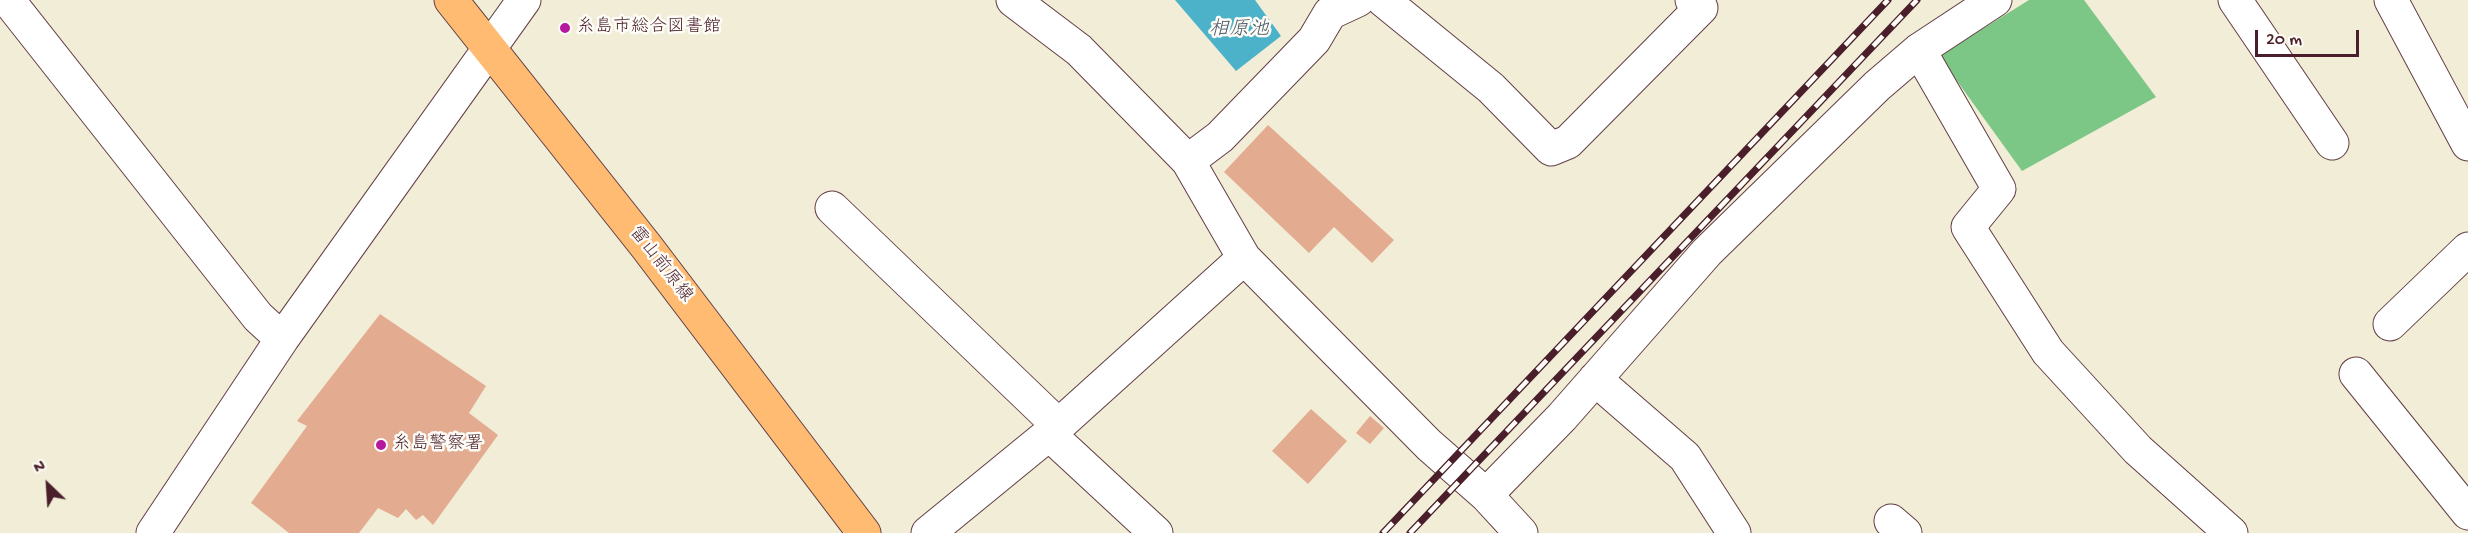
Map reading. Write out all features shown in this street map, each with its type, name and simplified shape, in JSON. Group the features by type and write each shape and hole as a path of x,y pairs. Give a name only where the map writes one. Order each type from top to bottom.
{"main road":[{"name":"雷山前原線","path":"451,0 646,246 864,533"}],"street":[{"path":"8,0 258,317 282,339"},
{"path":"153,533 282,339 524,0"},
{"path":"1013,0 1079,50 1188,161 1244,258 1429,445 1486,495 1521,533"},
{"path":"1188,161 1220,137 1314,40 1330,13 1358,0"},
{"path":"1383,0 1491,88 1551,149 1568,142 1701,3"},
{"path":"1486,495 1595,379 1707,252 1877,86 1919,50 1995,0"},
{"path":"2235,0 2332,144"},
{"path":"2391,0 2468,144"},
{"path":"1919,50 1999,189 1968,227 2048,352 2138,450 2231,533"},
{"path":"832,208 1156,533"},
{"path":"2390,324 2468,249"},
{"path":"928,533 1053,430 1244,258"},
{"path":"2356,374 2468,513"},
{"path":"1595,379 1685,457 1734,533"}],"green space":[{"path":"2029,0 2084,0 2156,97 2022,171 1939,56"}],"water":[{"name":"相原池","path":"1175,0 1255,0 1281,36 1236,71"}],"building":[{"path":"1268,125 1394,240 1372,263 1334,227 1309,253 1224,172"},
{"name":"糸島警察署","path":"380,314 486,386 469,413 498,435 433,525 423,515 416,520 406,509 398,518 378,508 359,533 289,533 251,503 307,426 297,421"},
{"path":"1311,409 1347,441 1308,484 1272,451"},
{"path":"1370,416 1384,428 1370,444 1356,433"}],"railway":[{"path":"1383,533 1888,0"},
{"path":"1410,533 1917,0"}],"place":[{"name":"糸島市総合図書館","path":"565,28"},
{"name":"糸島警察署","path":"381,445"}]}
